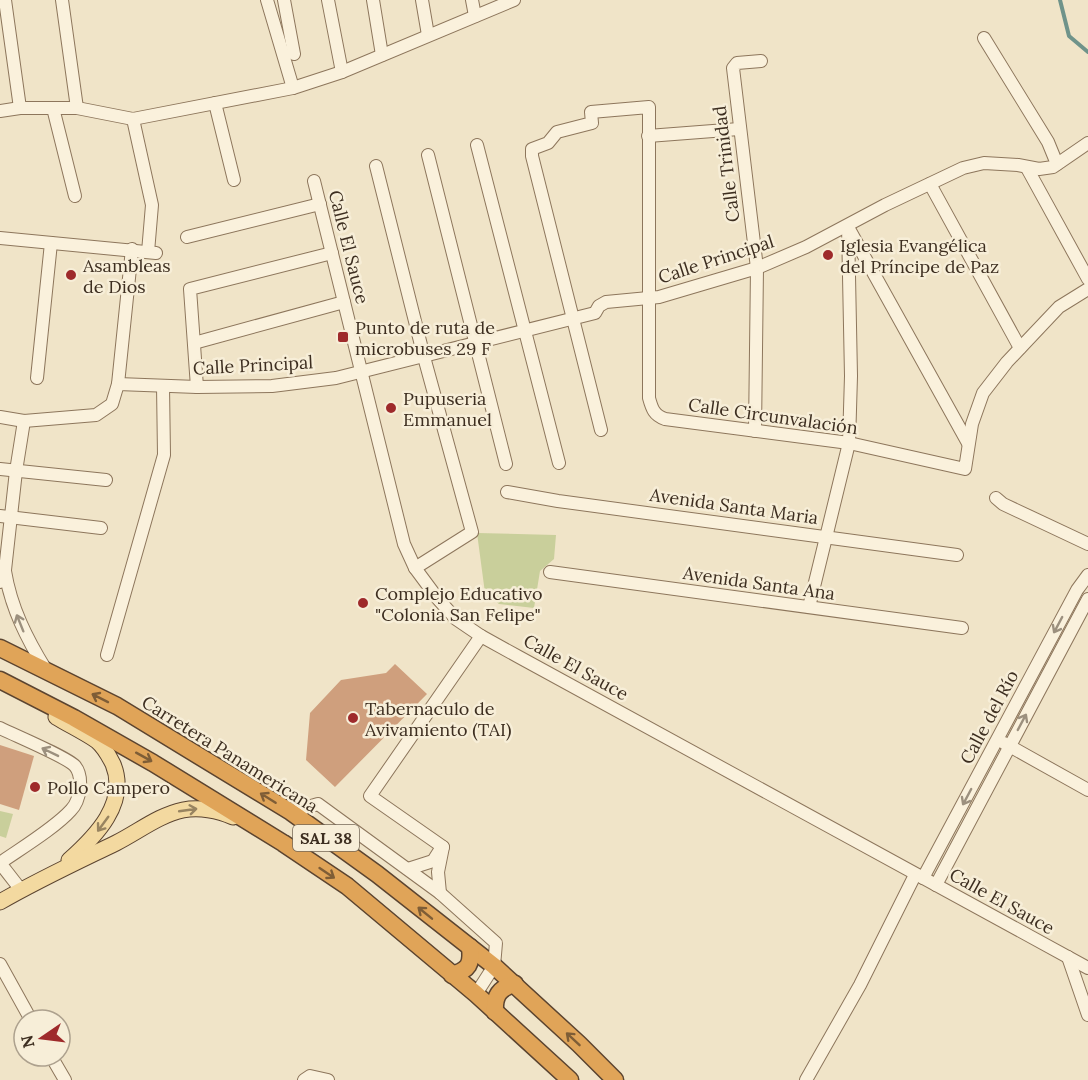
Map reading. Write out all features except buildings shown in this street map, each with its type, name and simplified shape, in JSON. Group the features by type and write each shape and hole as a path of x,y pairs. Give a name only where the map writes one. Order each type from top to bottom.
{"highway":[{"name":"Carretera Panamericana","path":"0,648 117,706 291,812 376,874 494,966 615,1080"},
{"name":"SAL 38","path":"0,681 74,718 144,757 283,843 347,886 476,994 570,1080"},
{"path":"452,975 466,970 470,964 470,947"},
{"path":"495,1012 494,1000 497,995 507,986 515,984"}],"main road":[{"path":"0,681 98,742 109,755 114,768 117,789 111,812 92,839 59,869"},
{"path":"0,902 59,869 118,842 166,816 183,810 198,809 229,815 283,843"}],"street":[{"path":"4,0 20,108"},
{"path":"62,0 77,108"},
{"path":"267,0 293,88"},
{"path":"284,0 294,54"},
{"path":"328,0 342,72"},
{"path":"373,0 382,55"},
{"path":"422,0 428,35"},
{"path":"472,0 475,16"},
{"path":"0,111 20,108 77,108 133,119 293,88 342,72 514,0"},
{"path":"984,38 1048,142 1057,164"},
{"name":"Calle Trinidad","path":"755,431 757,268 733,68 737,63 761,61"},
{"path":"215,104 234,180"},
{"name":"Calle Circunvalación","path":"573,319 532,149 548,143 556,132 592,123 591,112 649,107 649,398 657,416 665,419 849,443 965,469 968,442 982,393 1020,348 1059,308 1088,289"},
{"path":"53,108 75,196"},
{"path":"0,238 152,252 152,205 133,119"},
{"path":"648,136 739,129"},
{"name":"Calle Principal","path":"118,384 197,387 272,386 336,378 476,345 595,313 599,306 606,302 659,297 757,268 972,165 1006,164 1039,169 1053,167 1088,143"},
{"path":"477,145 559,463"},
{"path":"428,155 506,464"},
{"path":"376,166 424,357 472,532 415,568"},
{"path":"1027,168 1088,279"},
{"name":"Calle El Sauce","path":"314,181 404,544 415,568 456,619 481,636 1088,968"},
{"path":"930,184 1020,348"},
{"path":"187,237 320,204"},
{"path":"848,226 968,442"},
{"path":"809,607 849,443 851,375 848,226"},
{"path":"37,378 51,243"},
{"path":"0,417 24,421 96,415 112,404 118,384 132,249"},
{"path":"197,387 190,289 332,253"},
{"path":"194,343 344,302"},
{"path":"573,319 602,429"},
{"path":"107,655 164,455 163,386"},
{"path":"0,582 4,562 6,516 24,421"},
{"path":"0,469 106,480"},
{"name":"Avenida Santa Maria","path":"507,492 558,501 957,555"},
{"path":"996,498 1088,544"},
{"path":"6,516 101,528"},
{"path":"4,562 8,590 26,637 47,671"},
{"name":"Avenida Santa Ana","path":"550,572 962,628"},
{"name":"Calle del Río","path":"806,1080 997,740 1077,590 1088,575"},
{"name":"Calle del Río","path":"936,885 1088,599"},
{"path":"443,847 370,796 481,636"},
{"path":"0,728 75,766 80,778 79,792 73,809 0,863 21,890"},
{"path":"997,740 1088,790"},
{"path":"291,812 318,804 408,868 496,943 494,966 476,994"},
{"path":"408,868 433,861 443,847"},
{"path":"440,893 438,881 443,847"},
{"path":"1068,957 1088,1015"},
{"path":"0,964 24,1008"},
{"path":"304,1080 310,1076 328,1080"}],"green space":[{"path":"477,533 556,535 554,559 540,571 534,608 499,604 485,593"},
{"path":"0,811 13,814 6,838 0,836"}],"waterway":[{"path":"1060,0 1069,36 1088,52"}],"place":[{"name":"Iglesia Evangélica del Príncipe de Paz","path":"828,255"},
{"name":"Asambleas de Dios","path":"71,275"},
{"name":"Punto de ruta de microbuses 29 F","path":"343,337"},
{"name":"Pupuseria Emmanuel","path":"391,408"},
{"name":"Complejo Educativo \"Colonia San Felipe\"","path":"363,603"},
{"name":"Tabernaculo de Avivamiento (TAI)","path":"353,718"},
{"name":"Pollo Campero","path":"35,787"}]}
